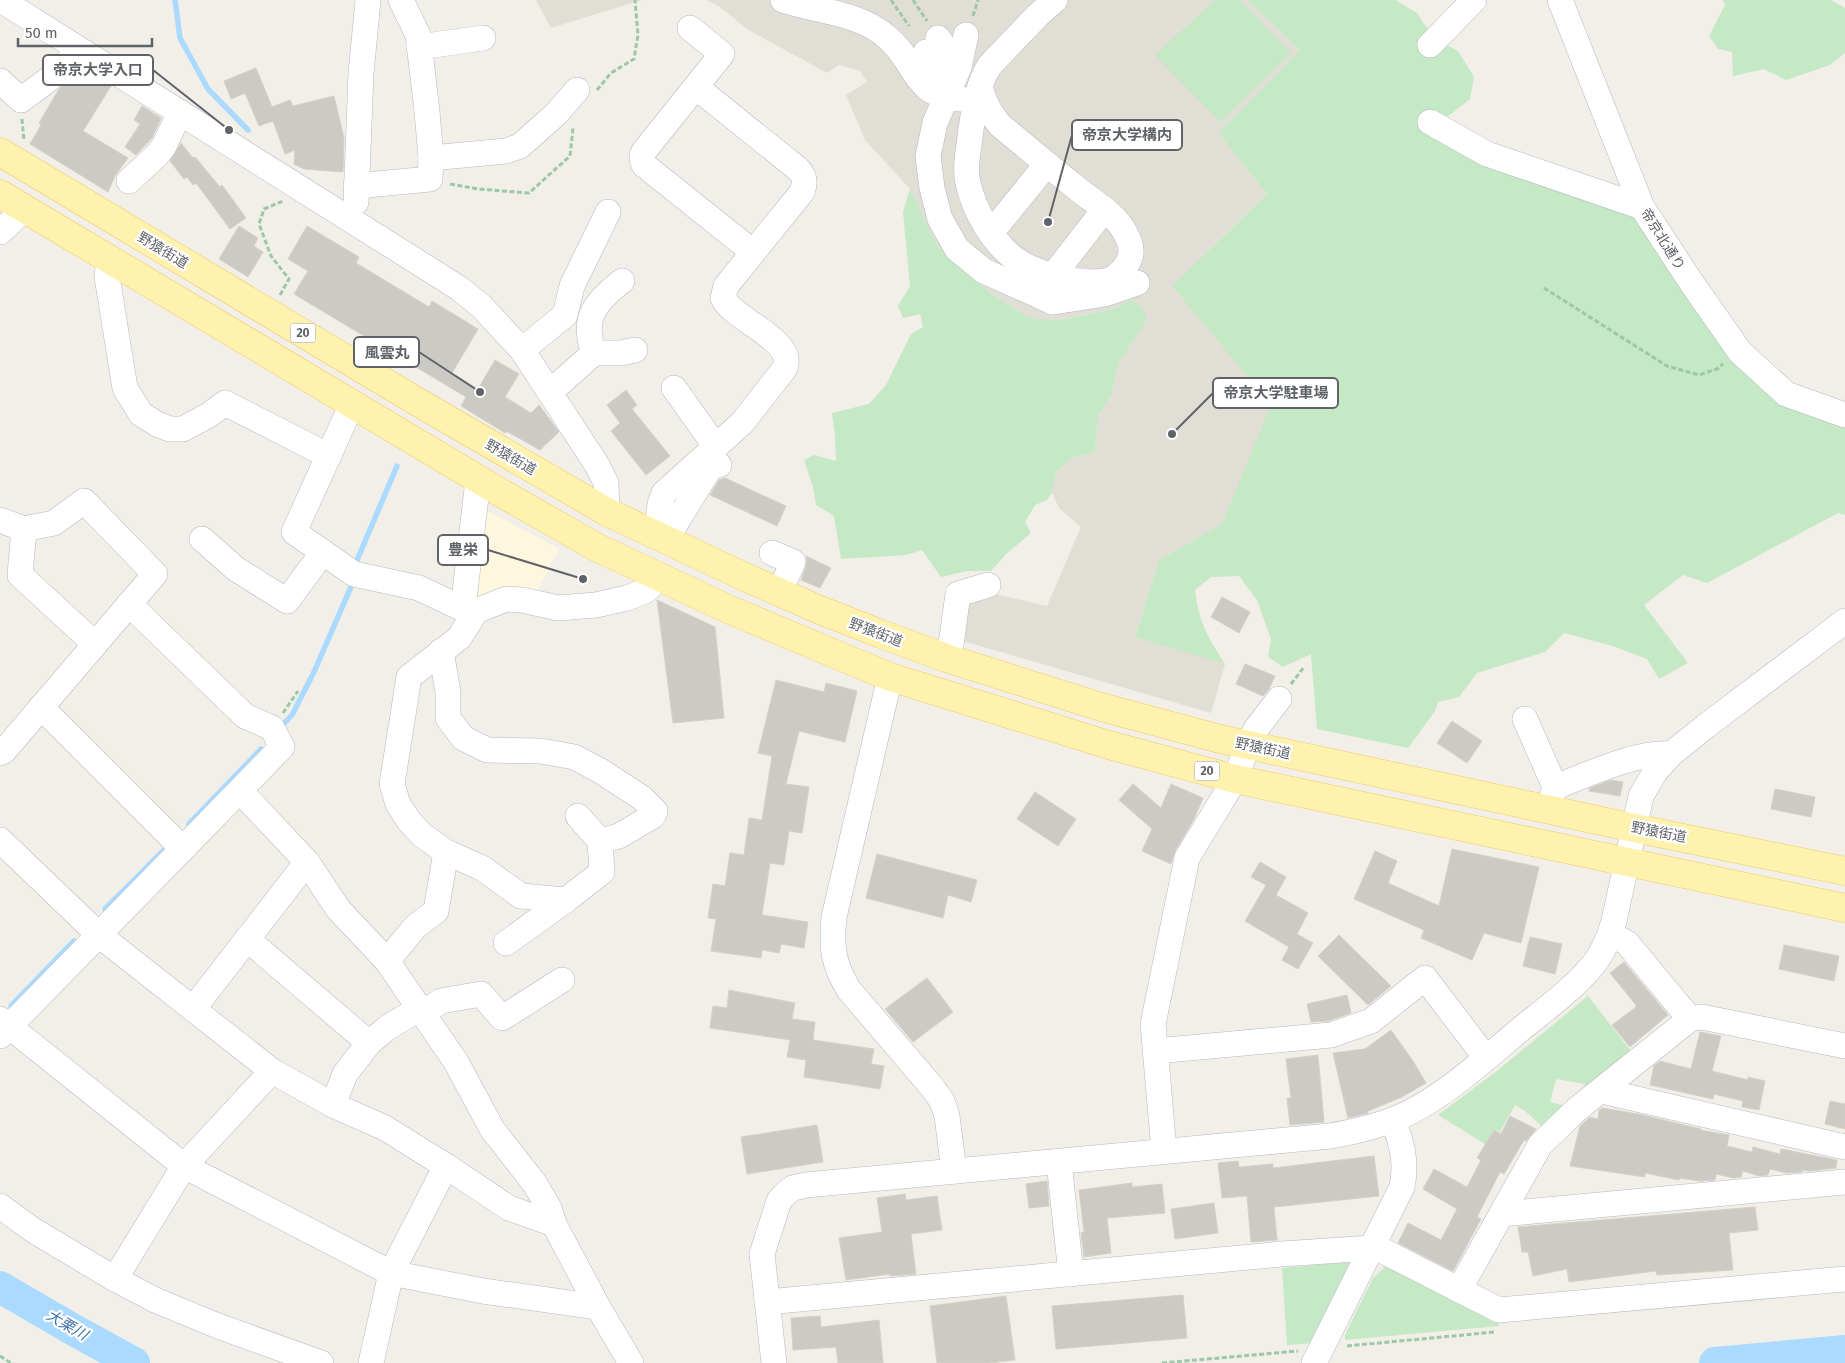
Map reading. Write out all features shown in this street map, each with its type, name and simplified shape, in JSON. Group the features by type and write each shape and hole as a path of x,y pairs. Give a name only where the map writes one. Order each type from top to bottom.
{"main road":[{"name":"野猿街道","path":"0,152 416,401 607,512 663,540 820,610 949,659 1140,719 1248,745 1552,798 1634,828 1845,871"},
{"path":"25,209 44,178"},
{"name":"20","path":"0,194 478,480 596,546 660,578 788,636 890,677 1109,745 1235,779 1845,908"},
{"path":"503,494 517,492 522,484 524,475 518,461"},
{"path":"596,546 607,512"}],"street":[{"path":"355,222 361,74 368,0"},
{"path":"356,186 430,179 430,158 416,28 401,0"},
{"path":"783,0 867,23 894,43 931,92 952,84"},
{"path":"932,45 952,84 980,95 990,114 1000,125 1118,221 1131,246 1128,262 1118,276 1106,281 1082,281 1052,277 1015,259 991,233 978,211 968,182 967,158 980,95 984,74 1038,15 1055,0"},
{"path":"1430,45 1474,0"},
{"name":"帝京北通り","path":"1560,0 1642,207 1690,282 1740,352 1786,394 1845,415"},
{"path":"9,3 80,50 460,289 481,306 522,350 597,465 606,482 607,512"},
{"path":"690,28 722,54 645,150 642,160 644,165 753,252"},
{"path":"966,35 952,84 935,123 928,156 932,188 940,219 957,250 984,271 1053,302 1105,294 1137,283"},
{"path":"419,47 483,38"},
{"path":"0,81 22,100 53,76 80,50"},
{"path":"663,540 660,504 664,493 718,456 731,434 751,413 788,362 784,350 729,308 722,298 726,286 802,192 805,180 798,169 696,86"},
{"path":"430,158 506,151 520,146 556,114 577,90"},
{"path":"128,181 157,155 164,146 180,112"},
{"path":"1430,122 1488,154 1642,207"},
{"path":"991,233 1046,164"},
{"path":"0,232 25,209"},
{"path":"1052,277 1104,210"},
{"path":"522,350 565,315 572,286 608,212"},
{"path":"109,259 107,277 125,388 141,414 157,424 170,429 183,429 225,404 329,456"},
{"path":"594,353 588,329 590,318 603,295 622,281"},
{"path":"550,392 594,353 621,353 635,350"},
{"path":"674,388 718,456"},
{"path":"352,404 294,532 354,574 419,588 469,610 506,599 522,600 558,608 596,605 627,598 645,591 660,578"},
{"path":"478,480 469,610 459,638 409,677 392,784 398,804 409,821 422,835 446,852 482,868 521,896 566,900"},
{"path":"0,520 24,529 54,523 84,501 155,574 41,707 1,750"},
{"path":"24,529 20,575 95,644"},
{"path":"202,539 236,569 288,601 323,552"},
{"path":"772,553 793,562 785,580"},
{"path":"949,659 958,594 988,585"},
{"path":"129,604 246,716 272,728 282,747 100,935 3,1028 184,1166 391,1273 483,1291 598,1307"},
{"path":"774,1363 762,1254 779,1201 793,1188 806,1185 1164,1151 1295,1141 1356,1131 1393,1120 1434,1098 1574,986 1594,964 1610,934 1641,796 1655,772 1671,754 1845,620"},
{"path":"441,652 448,692 448,718 463,738 486,750 541,750 574,756 642,798 655,811 653,816 620,836 600,841"},
{"path":"890,677 834,917 832,940 834,956 839,974 849,990 942,1101 947,1116 954,1171"},
{"path":"1164,1151 1153,1024 1186,858 1235,779 1256,729 1283,694"},
{"path":"41,707 184,849"},
{"path":"1525,719 1552,798 1621,762 1659,753 1671,754"},
{"path":"240,791 307,862 338,909 387,961 421,1010 456,1062 492,1129 535,1184 549,1208 554,1224 598,1307 631,1363"},
{"path":"506,943 602,872 600,841 578,816"},
{"path":"0,840 100,935 272,1071 333,1105 385,1128 509,1208 554,1224"},
{"path":"387,961 415,927 436,911 446,852"},
{"path":"193,1009 307,862"},
{"path":"1610,934 1627,943 1690,1019"},
{"path":"248,940 369,1043"},
{"path":"1156,1051 1331,1035 1371,1021 1424,978 1486,1058"},
{"path":"333,1105 345,1074 369,1043 386,1028 441,1001 481,994 502,1018 562,980"},
{"path":"1459,1290 1540,1145 1576,1110 1690,1019 1702,1017 1845,1046"},
{"path":"115,1279 184,1166 272,1071"},
{"path":"1602,1091 1845,1147"},
{"path":"1312,1356 1398,1197 1404,1175 1402,1144 1393,1120"},
{"path":"1059,1162 1071,1274"},
{"path":"371,1363 391,1273 446,1166"},
{"path":"1502,1214 1845,1182"},
{"path":"0,1206 33,1230 115,1279 155,1300 218,1326 321,1363"},
{"path":"767,1302 1372,1248 1384,1251 1499,1310 1845,1279"}],"path":[{"path":"277,301 289,279 271,256 259,224 264,209 286,200"},
{"path":"1544,288 1667,366 1699,375 1716,368 1740,352"},
{"path":"1283,694 1304,667"},
{"path":"0,1356 11,1363"},
{"path":"1162,1363 1312,1356"}],"shaded area":[{"path":"536,0 642,0 551,28"},
{"path":"707,0 1247,0 1300,50 1218,133 1267,194 1172,286 1272,405 1222,524 1159,560 1135,636 1225,664 1211,713 956,639 965,598 987,592 1047,606 1081,527 1059,508 1052,493 1056,472 1072,458 1095,452 1098,416 1112,394 1118,364 1147,320 1130,299 1117,308 1058,320 1031,318 1000,300 968,275 937,245 910,189 865,140 846,95 867,82 860,71 839,65 827,73 747,29 720,7"},
{"path":"484,509 559,549 533,599 468,604"}],"green space":[{"path":"1215,0 1240,0 1291,53 1220,122 1155,55"},
{"path":"1247,0 1395,0 1417,13 1427,28 1445,44 1458,51 1474,77 1470,99 1451,114 1427,127 1631,209 1738,365 1845,426 1845,515 1838,513 1707,583 1683,575 1644,605 1688,663 1659,679 1647,659 1613,646 1564,633 1545,652 1477,673 1459,697 1438,702 1435,711 1408,748 1317,729 1311,654 1283,667 1268,657 1271,639 1257,600 1239,576 1211,577 1195,590 1199,612 1205,629 1225,664 1135,637 1159,560 1222,524 1271,405 1172,286 1267,194 1218,133 1300,50"},
{"path":"1723,0 1831,0 1845,8 1845,53 1830,65 1786,80 1764,69 1733,76 1732,52 1718,49 1709,36 1725,5"},
{"path":"910,189 937,245 968,275 1000,300 1031,318 1058,320 1117,308 1130,299 1141,307 1147,320 1118,364 1112,394 1098,416 1095,452 1072,458 1056,472 1052,493 1047,500 1035,505 1025,522 1031,533 1006,554 991,571 967,571 941,577 922,550 906,555 841,559 834,516 816,505 813,487 804,460 814,455 836,461 832,413 869,404 886,385 911,334 923,327 920,314 903,318 898,306 910,286 903,212"},
{"path":"1588,996 1634,1055 1584,1097 1585,1084 1556,1079 1550,1102 1571,1107 1546,1130 1525,1111 1515,1105 1500,1132 1494,1129 1485,1144 1438,1115 1497,1071"},
{"path":"1350,1262 1354,1267 1317,1343 1287,1345 1282,1268"},
{"path":"1386,1262 1499,1321 1499,1326 1345,1340 1345,1335 1373,1278 1383,1269"}],"building":[{"path":"82,68 111,86 83,131 128,158 115,176 108,192 30,144 41,125 39,123 59,89"},
{"path":"256,68 272,107 290,100 293,106 334,96 344,138 343,172 304,169 294,164 295,150 285,154 273,121 259,126 245,93 231,99 224,81"},
{"path":"142,106 161,118 152,138 136,155 125,147 140,124 134,120"},
{"path":"181,143 220,187 222,185 246,218 230,229 196,183 193,185 187,177 184,179 170,161"},
{"path":"239,226 258,238 254,246 263,252 248,277 219,259"},
{"path":"307,226 359,257 356,263 429,307 432,301 478,329 452,373 478,389 495,360 519,374 505,397 531,413 539,405 559,432 540,450 506,431 505,433 461,406 466,397 294,294 308,271 288,259"},
{"path":"626,390 637,405 632,409 670,456 646,475 611,431 620,423 607,405"},
{"path":"725,478 786,506 777,526 710,495 719,480"},
{"path":"806,556 831,568 820,588 801,580 806,567"},
{"path":"1222,597 1250,612 1239,633 1211,617"},
{"path":"657,600 715,627 724,718 673,723"},
{"path":"1245,664 1275,676 1269,689 1263,696 1236,684"},
{"path":"776,680 824,692 826,683 857,691 845,742 799,731 786,784 809,787 802,833 789,831 784,865 770,863 762,915 808,922 804,948 781,944 779,953 762,950 761,958 711,951 716,919 708,918 713,884 725,886 730,853 744,855 749,818 762,820 772,756 758,753"},
{"path":"1452,721 1482,741 1467,763 1437,743"},
{"path":"1611,780 1623,782 1620,796 1589,791 1590,788"},
{"path":"1133,784 1161,808 1171,784 1203,798 1194,819 1175,851 1171,864 1142,851 1152,829 1119,800"},
{"path":"1775,789 1815,797 1811,817 1771,809"},
{"path":"1035,792 1076,819 1058,846 1017,819"},
{"path":"1452,849 1539,867 1521,943 1484,933 1472,960 1421,938 1424,930 1354,899 1375,851 1397,861 1388,883 1439,906"},
{"path":"877,854 977,880 971,902 948,895 943,918 866,898"},
{"path":"1260,862 1286,877 1276,895 1308,913 1297,934 1313,943 1298,969 1282,960 1289,947 1245,921 1266,885 1251,877"},
{"path":"1339,935 1391,986 1368,1005 1318,956"},
{"path":"1530,937 1562,944 1555,974 1523,966"},
{"path":"1784,945 1839,956 1834,981 1779,969"},
{"path":"1624,962 1668,1015 1630,1047 1612,1025 1635,1008 1636,1005 1610,973"},
{"path":"927,978 953,1012 913,1042 885,1009"},
{"path":"729,990 795,1003 792,1019 815,1022 813,1040 874,1049 871,1064 884,1066 880,1089 804,1077 806,1060 787,1057 790,1040 710,1028 713,1006 727,1008"},
{"path":"1347,995 1351,1013 1328,1021 1311,1022 1307,1004"},
{"path":"1391,1030 1426,1083 1402,1097 1368,1111 1368,1113 1348,1118 1333,1053 1365,1049"},
{"path":"1700,1032 1721,1036 1712,1071 1748,1080 1748,1077 1765,1081 1759,1110 1742,1107 1743,1101 1714,1094 1713,1099 1650,1085 1654,1066 1660,1061 1691,1069"},
{"path":"1318,1055 1324,1122 1290,1125 1287,1098 1291,1098 1286,1059"},
{"path":"1830,1101 1845,1104 1845,1129 1825,1124"},
{"path":"1602,1108 1638,1114 1700,1130 1729,1135 1727,1146 1752,1152 1753,1147 1780,1154 1781,1149 1837,1160 1836,1168 1786,1173 1770,1169 1768,1175 1759,1176 1743,1171 1741,1177 1734,1178 1716,1174 1715,1180 1699,1181 1680,1178 1679,1180 1645,1173 1645,1177 1570,1166 1580,1126 1590,1117 1598,1119 1599,1110"},
{"path":"1510,1116 1536,1129 1526,1141 1524,1140 1504,1174 1500,1172 1477,1217 1481,1219 1453,1271 1398,1243 1408,1223 1441,1240 1457,1209 1423,1189 1434,1169 1467,1187 1481,1160 1477,1158 1494,1130 1501,1134"},
{"path":"817,1125 823,1162 747,1174 741,1137"},
{"path":"1374,1156 1379,1196 1274,1207 1277,1240 1251,1242 1247,1196 1222,1198 1218,1163 1238,1161 1239,1167 1273,1164 1273,1168"},
{"path":"1047,1181 1049,1206 1029,1208 1026,1184"},
{"path":"1132,1183 1132,1187 1162,1184 1165,1213 1107,1218 1111,1253 1084,1257 1081,1233 1084,1232 1079,1190"},
{"path":"905,1194 906,1200 937,1196 942,1230 911,1234 916,1274 890,1276 890,1274 846,1280 839,1238 882,1232 877,1198"},
{"path":"1214,1203 1218,1233 1175,1239 1171,1209"},
{"path":"1755,1207 1758,1230 1729,1233 1733,1270 1657,1275 1656,1271 1569,1282 1567,1269 1533,1276 1528,1252 1522,1252 1518,1227"},
{"path":"1183,1295 1187,1338 1056,1349 1052,1306"},
{"path":"1006,1296 1015,1360 990,1363 937,1363 930,1306"},
{"path":"820,1316 821,1327 879,1320 883,1363 838,1363 836,1347 793,1350 791,1318"}],"waterway":[{"path":"175,0 180,38 208,89 248,130"},
{"path":"355,565 397,466"},
{"path":"279,729 292,715 314,672 351,587"},
{"path":"189,824 261,749"},
{"path":"105,909 163,851"},
{"path":"11,1006 74,941"},
{"name":"大栗川","path":"0,1287 134,1363"},
{"name":"大栗川","path":"1715,1363 1845,1351"}],"place":[{"name":"帝京大学入口","path":"229,130"},
{"name":"帝京大学構内","path":"1048,222"},
{"name":"風雲丸","path":"480,392"},
{"name":"帝京大学駐車場","path":"1172,434"},
{"name":"豊栄","path":"583,579"}]}
